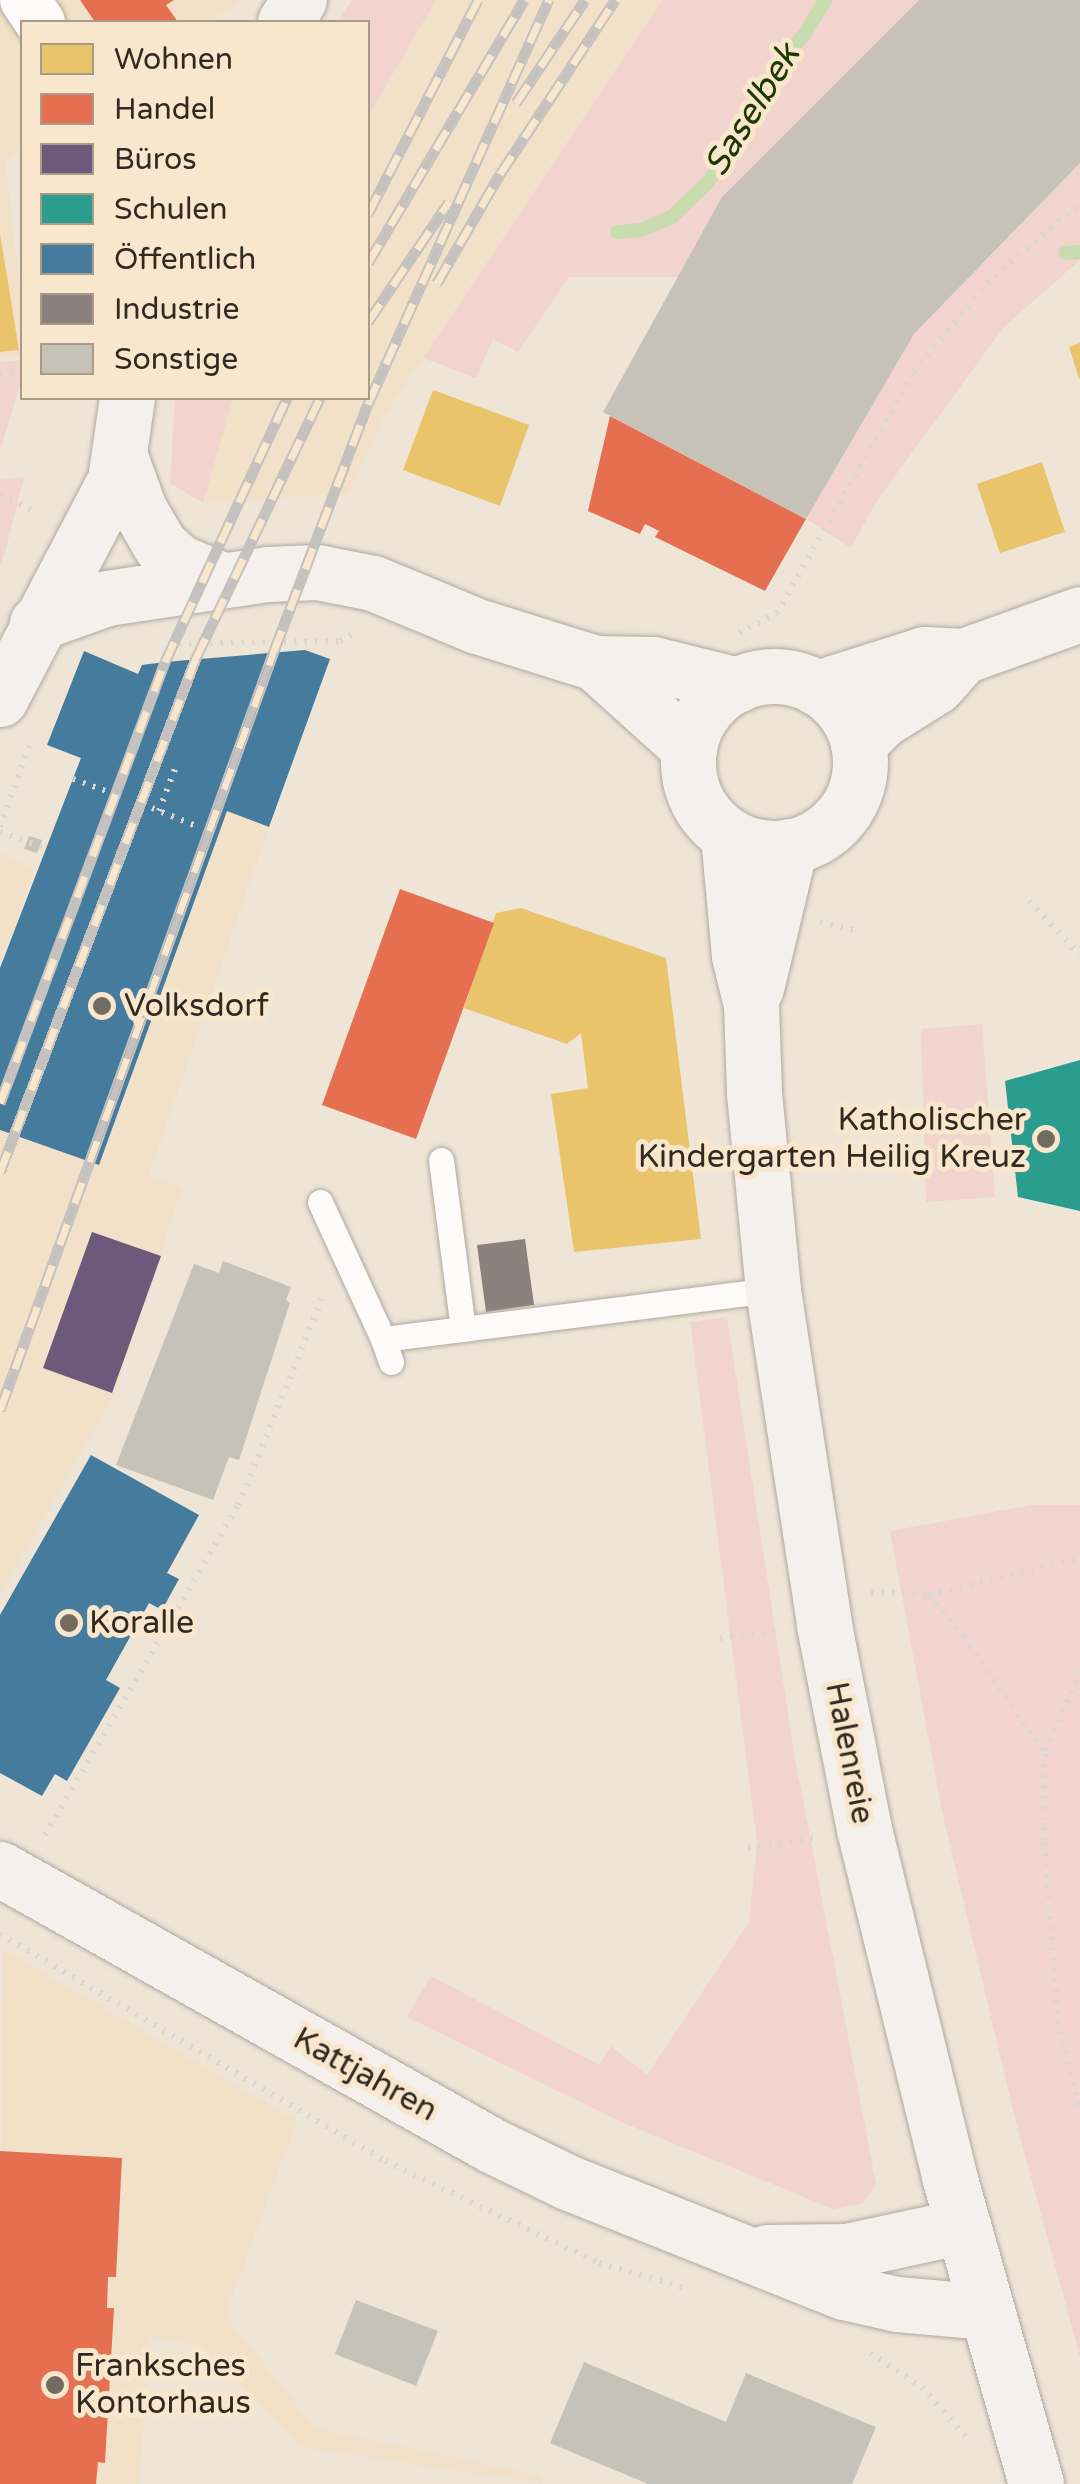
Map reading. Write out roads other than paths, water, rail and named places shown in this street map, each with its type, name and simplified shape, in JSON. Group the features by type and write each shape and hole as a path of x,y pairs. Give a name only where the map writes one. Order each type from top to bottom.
{"main road":[{"path":"0,700 37,623 88,538 121,460 128,400"},
{"path":"121,460 140,509 160,544 179,562 222,580"},
{"path":"37,623 107,598 292,573 340,575 373,583 495,633 595,663 735,660 769,676 817,688 844,711 858,744 857,782 840,818 808,840 790,846 748,844 728,835 700,806 692,788 688,748 735,660"},
{"path":"817,688 924,654 964,656 1080,614"},
{"path":"858,744 882,720 936,686 964,656"},
{"path":"595,663 688,748"},
{"name":"Halenreie","path":"728,835 739,956 750,1005 754,1093 773,1290 817,1590 864,1829 963,2226 1036,2484"},
{"name":"Halenreie","path":"750,1005 790,846"},
{"name":"Kattjahren","path":"9,1875 493,2146 660,2222 744,2251 810,2281 869,2299 987,2312"},
{"name":"Kattjahren","path":"744,2251 847,2251 963,2226"}],"lane":[{"path":"441,1160 464,1330"},
{"path":"320,1202 387,1350 464,1330 773,1290"}],"waterway":[{"name":"Saselbek","path":"617,232 641,230 672,217 708,182 755,118 777,64 804,35 825,0"},
{"name":"Saselbek","path":"1065,253 1080,252"}],"railway":[{"path":"370,210 478,0"},
{"path":"370,260 524,0"},
{"path":"370,400 549,0"},
{"path":"516,103 585,0"},
{"path":"437,283 500,174 615,0"},
{"path":"370,319 449,202"},
{"path":"0,1103 165,662 286,400"},
{"path":"0,1172 196,658 319,400"},
{"path":"0,1410 274,651 370,400"}],"place":[{"name":"Volksdorf","path":"102,1006"},
{"name":"Katholischer Kindergarten Heilig Kreuz","path":"1046,1139"},
{"name":"Koralle","path":"69,1623"},
{"name":"Franksches Kontorhaus","path":"55,2385"}]}
